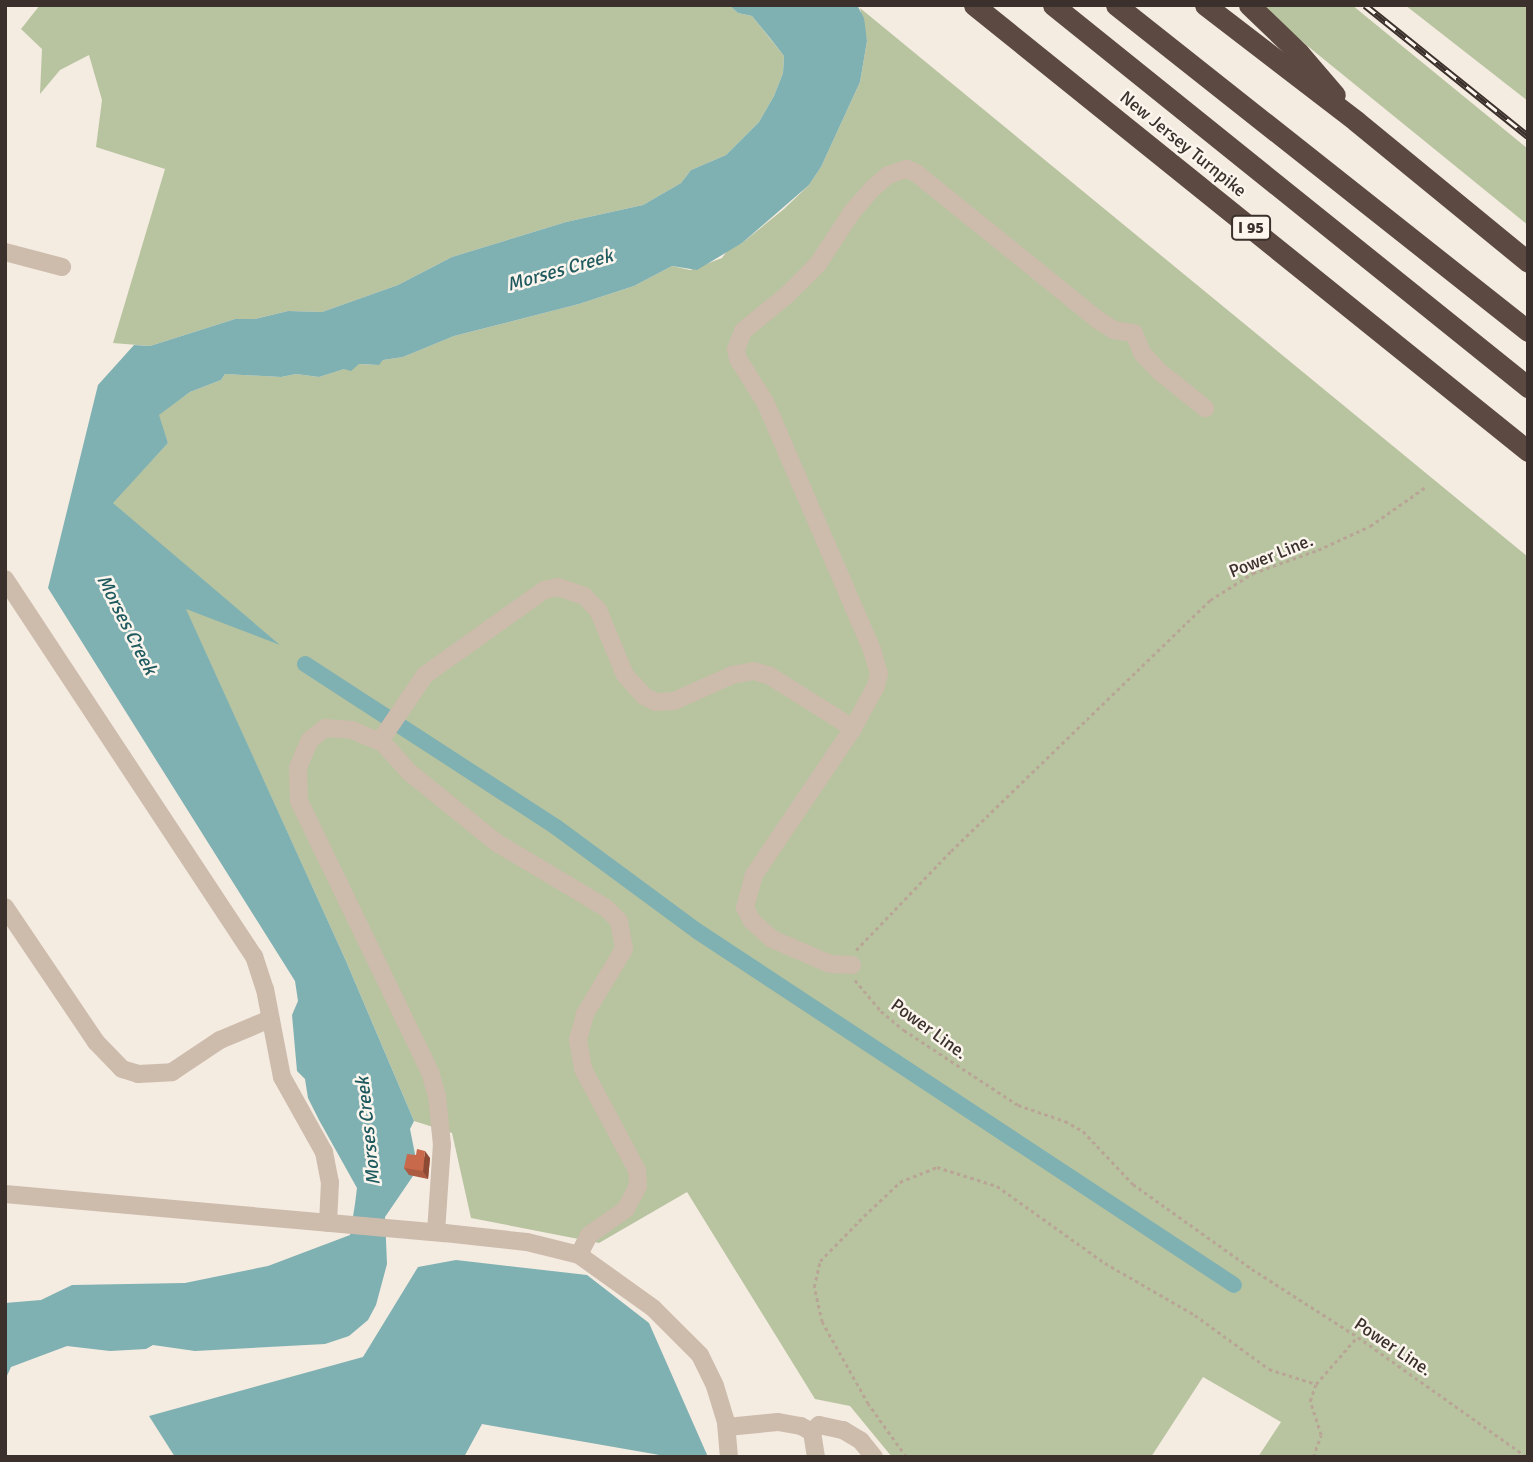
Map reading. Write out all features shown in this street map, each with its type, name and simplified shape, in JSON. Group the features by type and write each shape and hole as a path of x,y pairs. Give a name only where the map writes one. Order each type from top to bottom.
{"highway":[{"name":"New Jersey Turnpike","path":"974,5 1528,451"},
{"name":"New Jersey Turnpike","path":"1053,5 1528,387"},
{"path":"1116,5 1528,331"},
{"path":"1205,5 1356,121 1528,262"},
{"path":"1249,5 1299,53 1356,121"}],"lane":[{"path":"852,965 830,964 772,939 752,921 745,908 747,892 760,866 853,727 876,686 877,664 765,402 738,359 736,349 743,331 788,294 818,264 852,212 880,182 898,171 907,169 916,173 1098,320 1114,330 1133,333 1142,353 1160,372 1205,408"},
{"path":"5,252 62,267"},
{"path":"5,579 243,939 265,989 282,1077 306,1125 324,1152 330,1182 328,1223"},
{"path":"380,741 425,676 534,596 544,590 558,587 584,596 598,610 625,674 644,696 656,702 674,701 732,675 754,671 770,676 853,727"},
{"path":"436,1233 443,1145 437,1096 430,1072 299,801 298,768 310,740 325,728 338,728 380,741 409,772 486,835 606,908 619,921 624,949 585,1014 578,1040 583,1069 637,1170 638,1186 626,1209 589,1235 579,1255"},
{"path":"5,907 96,1042 122,1069 145,1075 172,1072 220,1040 270,1019"},
{"path":"5,1194 527,1242 579,1255 653,1308 700,1356 715,1385 727,1427 729,1457"},
{"path":"727,1427 789,1423 813,1432"},
{"path":"816,1457 813,1432 819,1425 843,1430 861,1441 874,1457"}],"path":[{"name":"Power Line.","path":"1427,486 1370,526 1318,550 1253,573 1210,600 951,851 853,953 852,965 858,986 904,1030 1018,1105 1065,1121 1083,1131 1133,1184 1252,1269 1358,1337 1527,1457"},
{"path":"906,1457 868,1404 822,1322 814,1287 820,1261 864,1216 900,1182 937,1167 997,1186 1105,1263 1195,1315 1269,1368 1316,1384"},
{"path":"1312,1457 1321,1435 1310,1401 1316,1384 1358,1337"}],"green space":[{"path":"40,5 729,5 738,13 752,16 784,56 783,73 759,122 726,155 691,170 681,183 643,205 566,222 452,257 398,285 322,312 288,311 255,319 235,319 150,346 113,343 165,169 96,147 102,100 89,55 60,70 40,94 42,49 21,29"},
{"path":"1257,5 1352,5 1528,149 1528,225"},
{"path":"1405,5 1528,5 1528,101"},
{"path":"860,8 1528,557 1528,1457 1258,1457 1281,1422 1203,1377 1151,1457 892,1457 850,1406 815,1399 687,1192 599,1243 471,1218 452,1133 414,1121 346,961 185,608 277,643 112,503 168,443 158,415 190,392 221,380 225,374 281,377 296,374 319,377 359,364 378,365 383,360 403,357 454,336 579,304 634,286 672,266 690,270 722,258 727,251 742,243 784,209 809,185 821,167 860,82 867,41"}],"water":[{"name":"Morses Creek","path":"729,5 857,5 864,18 867,41 860,82 821,167 809,185 742,243 697,270 672,266 634,286 579,304 454,336 403,357 383,360 379,365 359,364 351,371 344,369 319,377 296,374 281,377 225,374 221,380 190,392 159,415 168,443 113,503 280,645 186,609 346,961 414,1121 410,1129 416,1159 413,1176 385,1217 387,1264 376,1305 368,1320 349,1336 325,1344 195,1351 153,1345 146,1349 110,1351 67,1346 11,1367 5,1380 5,1303 41,1300 72,1285 185,1283 268,1266 350,1235 357,1188 308,1098 305,1079 297,1071 292,1015 298,1001 295,981 48,588 98,385 134,345 150,346 235,319 255,319 288,311 322,312 398,285 452,257 566,222 643,205 681,183 691,170 726,155 759,122 783,73 784,56 770,38 752,16 738,13"},
{"path":"456,1260 587,1275 649,1323 708,1457 671,1457 482,1424 464,1457 175,1457 149,1416 363,1357 418,1267"}],"building":[{"path":"417,1149 425,1151 423,1171 404,1168 407,1154 416,1155"}],"waterway":[{"path":"305,664 556,827 697,931 1234,1285"}],"railway":[{"path":"1365,5 1528,136"}]}
